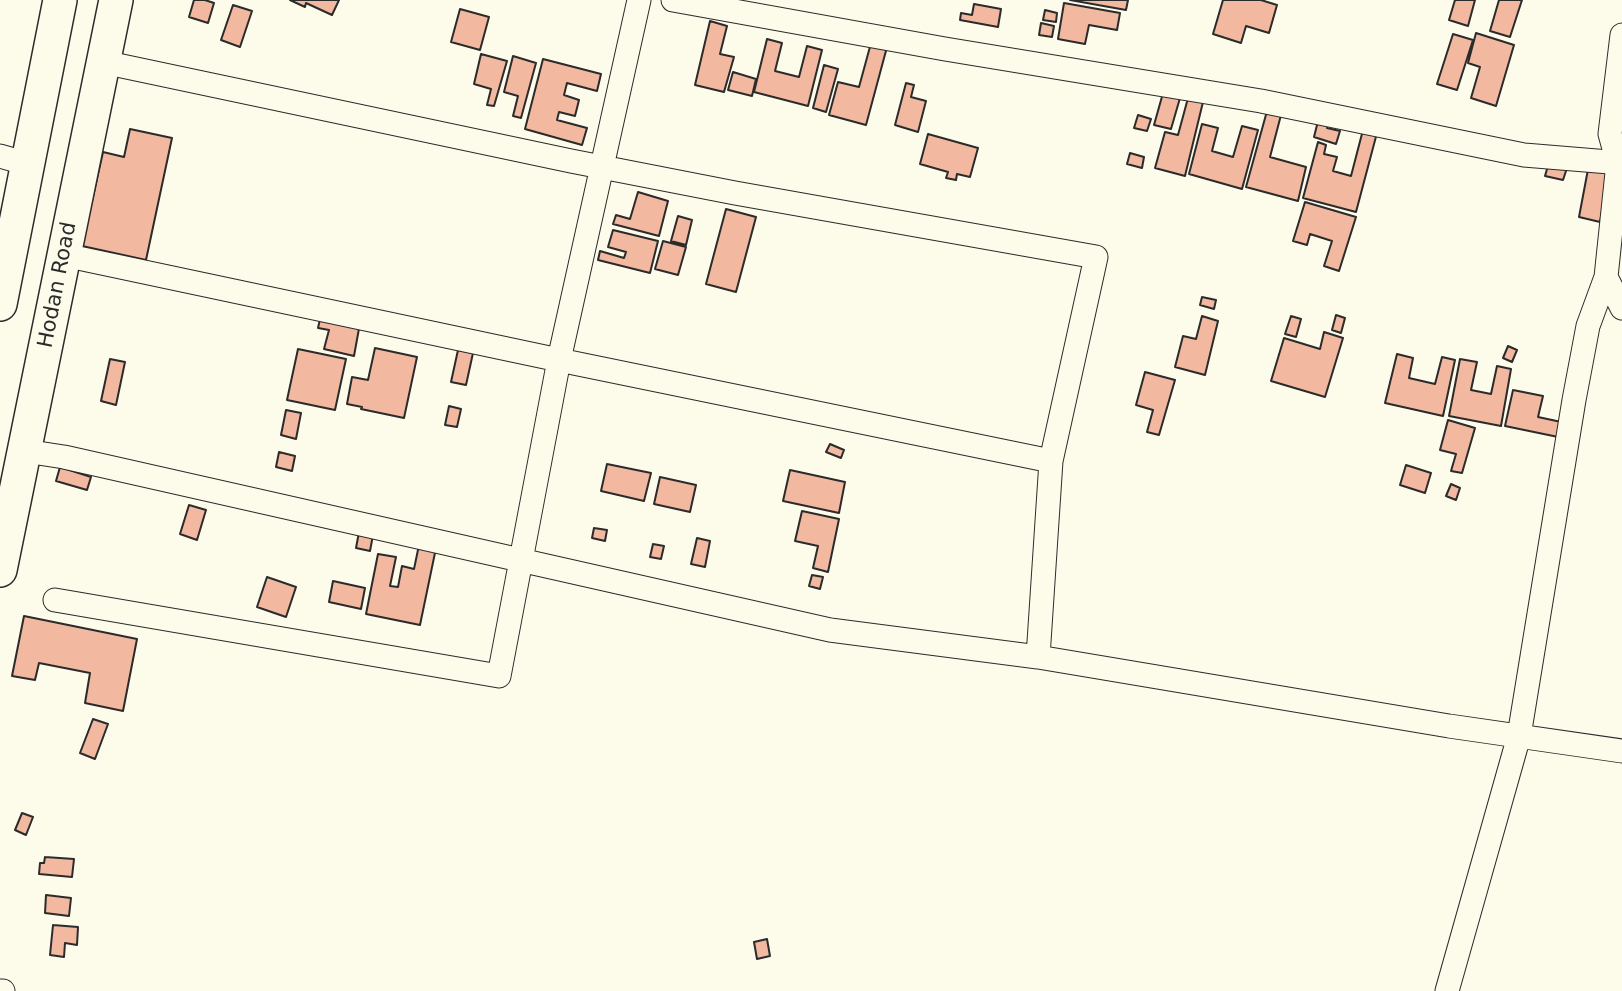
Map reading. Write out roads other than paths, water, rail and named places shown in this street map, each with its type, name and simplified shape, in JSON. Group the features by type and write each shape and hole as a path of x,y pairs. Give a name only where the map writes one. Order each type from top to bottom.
{"main road":[{"path":"0,304 14,160 60,0"},
{"name":"Hodan Road","path":"0,570 116,0"}],"street":[{"path":"55,600 499,676 559,360 639,0"},
{"path":"673,0 1261,101 1524,155 1620,163"},
{"path":"1447,991 1519,736 1587,326 1606,277 1620,163 1610,134 1622,35"},
{"path":"103,62 748,195 1096,257 1051,461 1038,657"},
{"path":"64,255 1051,461"},
{"path":"1606,277 1622,308"},
{"path":"25,451 78,460 830,630 1038,657 1449,726 1622,751"}]}
